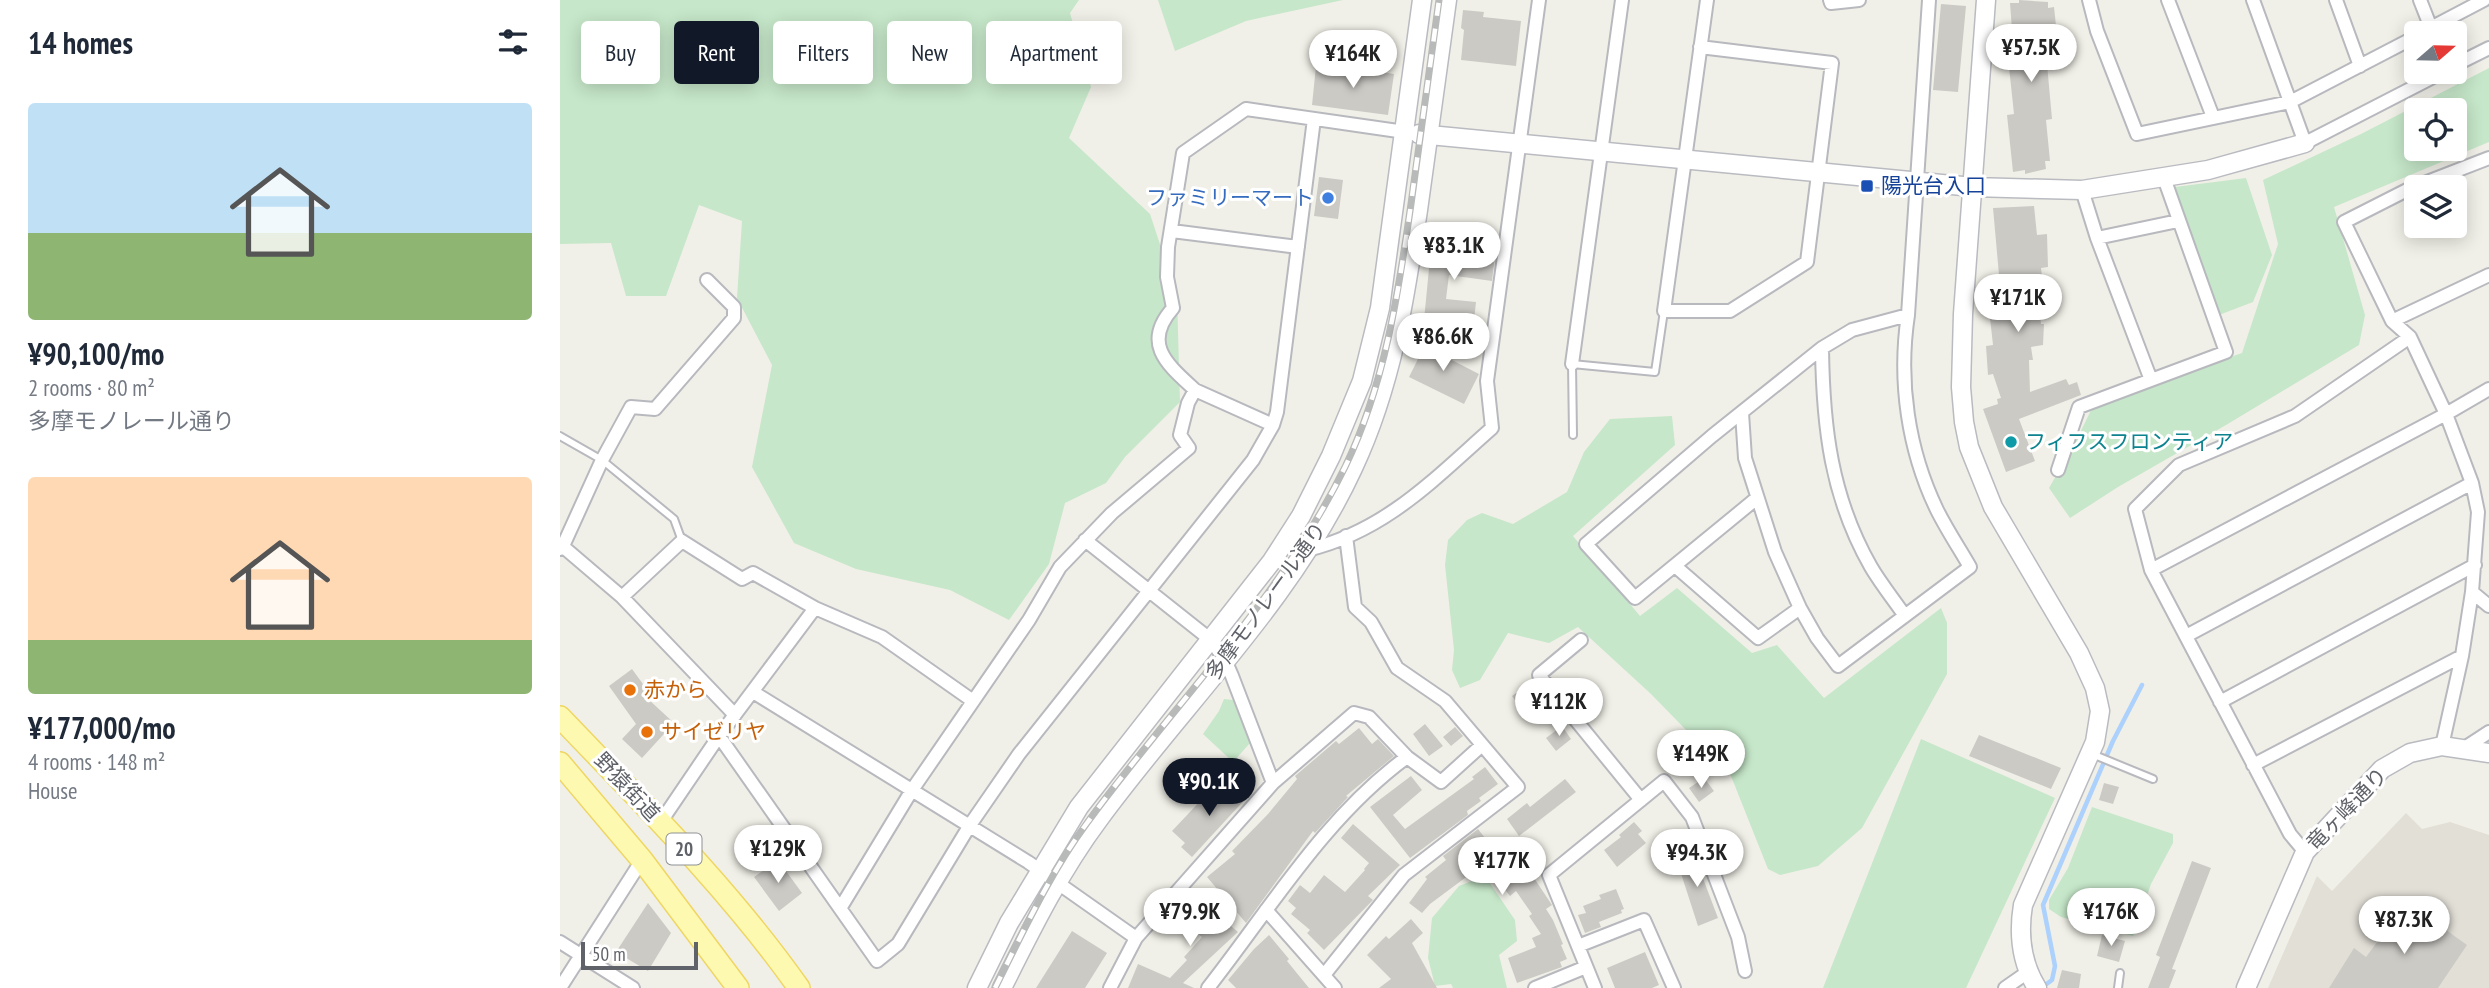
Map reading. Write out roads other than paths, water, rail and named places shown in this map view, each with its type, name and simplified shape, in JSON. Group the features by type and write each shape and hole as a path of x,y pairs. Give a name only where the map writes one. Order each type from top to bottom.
{"main road":[{"name":"野猿街道","path":"560,717 660,822 762,940 799,988"},
{"name":"野猿街道","path":"560,763 642,860 738,988"}],"street":[{"name":"多摩モノレール通り","path":"977,988 1009,923 1079,807 1272,561 1301,516 1348,419 1362,381 1380,308 1422,0"},
{"name":"多摩モノレール通り","path":"1002,988 1058,881 1098,820 1225,660 1307,550 1353,468 1385,387 1403,313 1447,0"},
{"path":"1307,550 1325,546 1379,522 1403,507 1492,428 1486,381 1539,0"},
{"path":"1572,364 1622,0"},
{"path":"1700,47 1832,63 1807,261 1730,311 1664,311 1700,47 1707,0"},
{"path":"1830,0 1831,3 1860,0"},
{"path":"1742,413 1745,458 1775,552 1800,608 1817,638 1838,666 1970,567 1937,510 1920,466 1905,399 1904,340 1908,315 1929,0"},
{"path":"1986,0 1963,314 1961,387 1969,447 2079,653 2095,688 2100,712 2095,742 2096,756 2024,905 2020,931 2033,980 2005,988"},
{"path":"2088,0 2097,31 2137,134 2290,102 2404,42"},
{"path":"2168,0 2213,117"},
{"path":"2253,0 2305,143"},
{"path":"2336,0 2360,66"},
{"path":"2420,0 2422,21"},
{"path":"2444,21 2484,0"},
{"path":"2468,58 2489,48"},
{"path":"1273,425 1195,390 1161,356 1159,346 1158,333 1163,319 1173,308 1167,277 1168,247 1183,153 1246,109 1405,132 1520,144 1973,187 2082,190 2208,170 2305,143 2420,84"},
{"path":"719,736 877,961 898,944 970,825 1019,754 1253,460 1273,425 1277,412 1314,119"},
{"path":"2442,746 2462,656 2472,592 2479,512 2472,483 2445,414 2410,337 2392,321 2344,222 2409,189 2489,159"},
{"path":"2058,470 2080,407 2226,352 2164,178"},
{"path":"2082,190 2097,238 2151,380"},
{"path":"2097,238 2178,221"},
{"path":"1172,231 1298,247"},
{"path":"2392,321 2489,275"},
{"path":"707,280 734,307 734,318 655,409 631,407 561,546 622,597 735,715"},
{"path":"1756,498 1635,598 1586,544 1822,348 1852,330 1908,315"},
{"path":"2305,852 2290,834 2151,570 2135,509 2179,465 2295,416 2410,337"},
{"path":"1822,348 1822,400 1828,450 1840,497 1871,566 1905,616"},
{"path":"2151,570 2489,389"},
{"path":"841,907 912,790 1029,620 1060,567 1112,513 1189,448 1180,435 1188,403 1195,390"},
{"path":"2186,636 2472,483"},
{"path":"1324,975 1404,876 1518,787 1445,701 1397,668 1371,622 1355,607 1346,536"},
{"path":"1085,540 1210,640 1225,660 1273,783"},
{"path":"622,597 682,541 742,579 753,573 815,608 882,637 973,701"},
{"path":"2220,702 2475,565"},
{"path":"1675,566 1758,638 1800,608"},
{"path":"2472,592 2489,606"},
{"path":"660,822 719,736 815,608"},
{"path":"1581,640 1539,675 1641,800"},
{"path":"2253,765 2462,656"},
{"path":"754,692 1040,869 1136,937"},
{"path":"1110,988 1136,937 1273,783 1354,713 1369,717 1407,757 1441,782 1482,745"},
{"path":"2463,749 2489,732"},
{"name":"竜ヶ峰通り","path":"2246,988 2305,852 2382,769 2410,753 2442,746 2489,753"},
{"path":"1212,986 1331,828 1407,757"},
{"path":"1595,988 1549,875 1664,781 1692,817 1738,937 1745,971"},
{"path":"561,988 642,860"},
{"path":"1266,911 1335,988"},
{"path":"1578,946 1644,920 1674,988"},
{"path":"560,942 633,988"},
{"path":"1535,988 1587,967"}],"lane":[{"path":"1573,435 1572,364 1655,372 1664,311"},
{"path":"560,436 602,460 674,519 682,541"},
{"path":"2096,756 2152,779"},
{"path":"2118,988 2120,973"}],"waterway":[{"path":"2041,988 2052,980 2055,966 2043,905 2113,741 2142,685"}],"railway":[{"path":"995,988 1038,903 1074,842 1120,779 1224,651 1289,562 1319,516 1359,436 1380,371 1395,305 1439,0"}],"place":[{"name":"陽光台入口","path":"1867,186"},
{"name":"ファミリーマート","path":"1328,198"},
{"name":"フィフスフロンティア","path":"2011,442"},
{"name":"赤から","path":"630,690"},
{"name":"サイゼリヤ","path":"647,732"}]}
